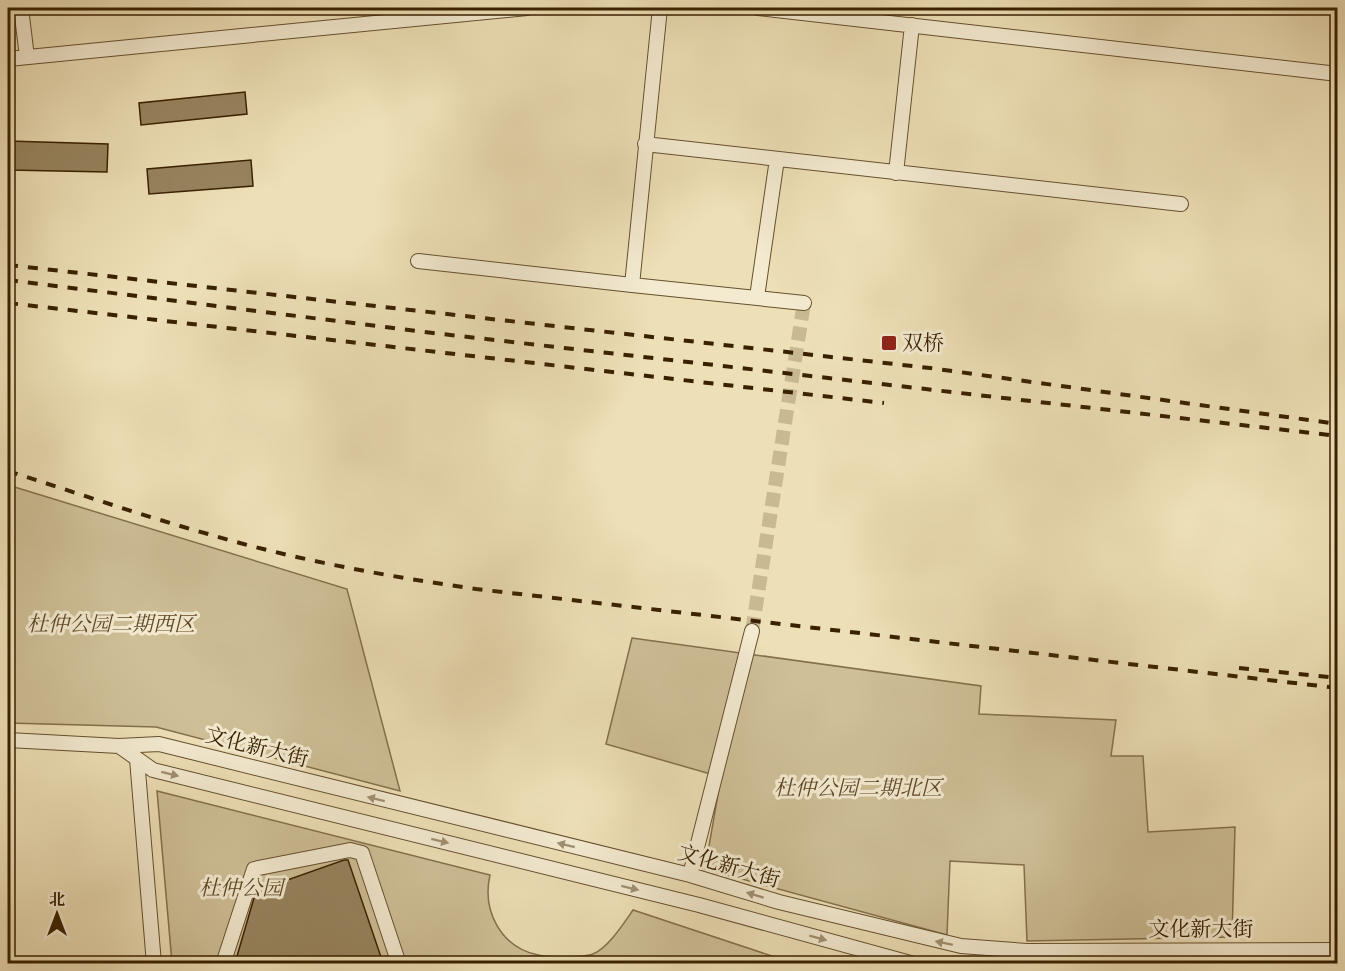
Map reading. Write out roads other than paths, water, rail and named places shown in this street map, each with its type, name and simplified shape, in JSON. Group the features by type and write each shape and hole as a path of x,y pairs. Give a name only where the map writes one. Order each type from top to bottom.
{"street":[{"path":"21,8 27,57"},
{"path":"8,59 527,8"},
{"path":"632,285 660,8"},
{"path":"758,8 1338,74"},
{"path":"896,173 912,25"},
{"path":"645,144 1181,204"},
{"path":"757,297 777,159"},
{"path":"418,261 804,303"},
{"path":"690,875 752,631"},
{"name":"文化新大街","path":"8,740 119,746 159,744 690,875 779,902 961,946 1027,951 1338,950"},
{"path":"119,746 153,770 699,905 914,963"},
{"path":"137,759 154,963"},
{"path":"223,963 254,869 350,850 362,853 399,963"}],"tunnel":[{"path":"752,631 804,303"}],"railway":[{"path":"8,265 930,368 1338,424"},
{"path":"8,280 433,333 1338,436"},
{"path":"8,303 884,403"},
{"path":"8,471 157,519 241,543 408,579 476,589 1338,688"},
{"path":"1239,668 1338,678"}],"place":[{"name":"双桥","path":"889,343"}],"park label":[{"name":"杜仲公园二期西区","path":"111,624"},
{"name":"杜仲公园二期北区","path":"858,788"},
{"name":"杜仲公园","path":"241,888"}]}
